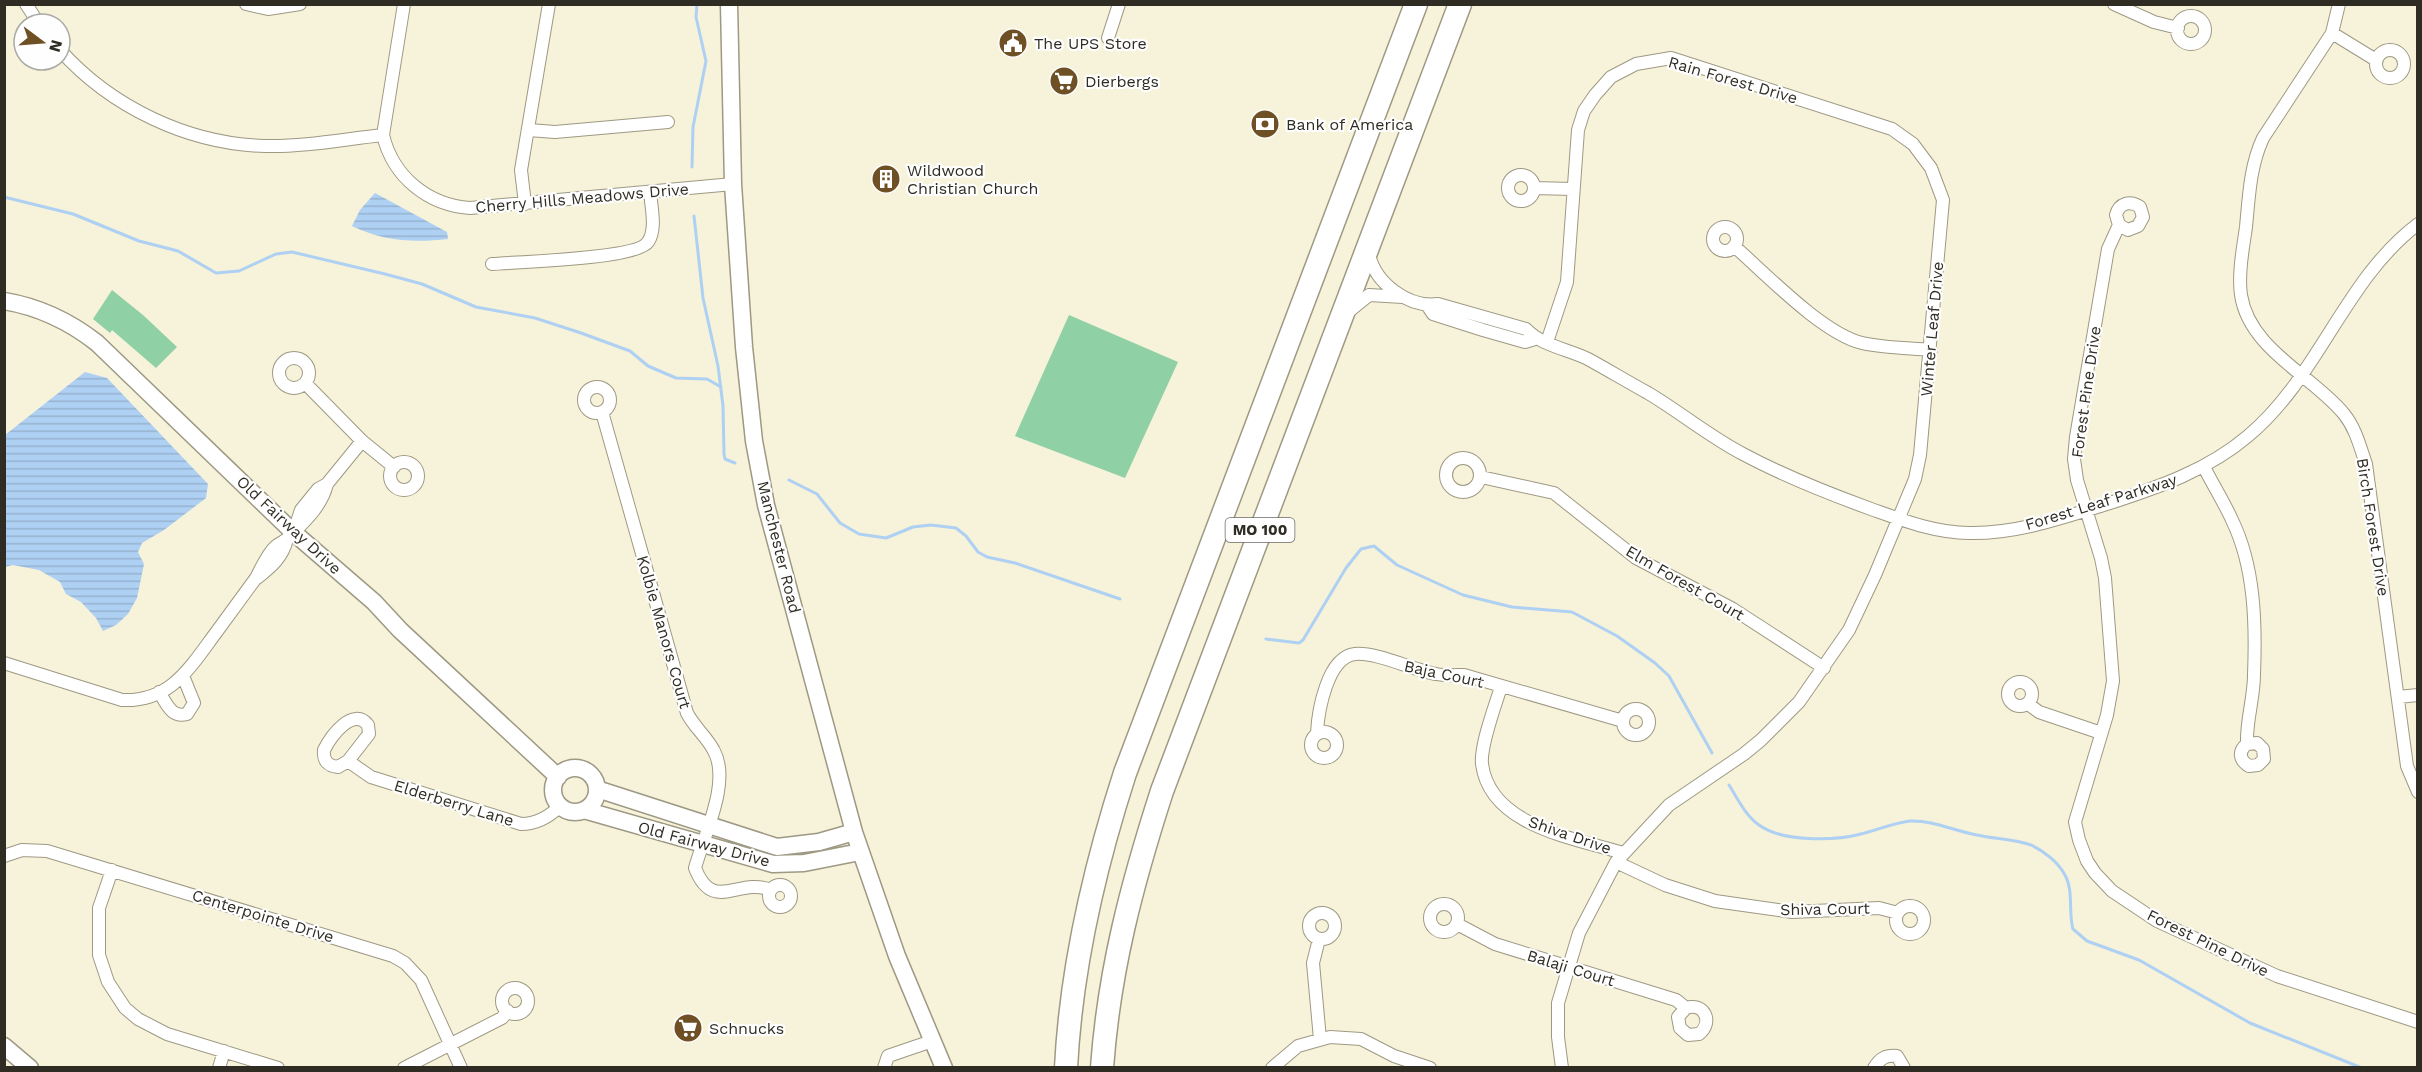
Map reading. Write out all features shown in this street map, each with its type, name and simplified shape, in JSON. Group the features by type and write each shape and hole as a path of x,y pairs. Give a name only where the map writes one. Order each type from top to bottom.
{"highway":[{"name":"MO 100","path":"1066,1068 1072,996 1081,940 1107,827 1156,686 1416,4"},
{"name":"MO 100","path":"1102,1068 1117,955 1128,901 1149,833 1193,706 1460,4"}],"street":[{"path":"246,4 268,9 300,4"},
{"path":"72,63 120,101 170,126 196,135 231,143 267,146 383,135 404,4"},
{"path":"525,204 521,170 549,4"},
{"name":"Manchester Road","path":"729,4 733,184 748,394 766,505 860,852 897,956 944,1068"},
{"path":"1108,38 1119,4"},
{"path":"2114,4 2154,22 2178,28"},
{"name":"Birch Forest Drive","path":"2339,4 2332,33 2263,138 2255,154 2243,249 2241,294 2250,321 2258,333 2345,415 2358,441 2366,464 2407,766 2418,792"},
{"path":"2332,33 2376,60"},
{"name":"Rain Forest Drive","path":"1541,340 1567,282 1578,130 1584,111 1594,95 1611,77 1636,64 1671,58 1892,129 1913,144"},
{"path":"529,130 555,132 668,122"},
{"name":"Cherry Hills Meadows Drive","path":"383,135 387,150 408,181 430,198 443,204 470,208 733,184"},
{"name":"Winter Leaf Drive","path":"1562,1068 1558,1037 1558,1003 1585,920 1619,858 1669,805 1761,740 1799,702 1849,630 1915,479 1920,455 1931,350 1943,200 1931,168 1913,144"},
{"path":"1534,188 1573,189"},
{"path":"492,264 610,255 642,248 648,242 652,224 650,192"},
{"name":"Forest Pine Drive","path":"2119,225 2108,249 2074,459 2077,480 2101,558 2113,667 2112,693 2075,822 2083,852 2095,873 2112,891 2157,921 2277,976 2418,1023"},
{"name":"Forest Leaf Parkway","path":"1343,316 1369,295 1405,297 1427,305 1433,314 1483,330 1525,342 1541,340 1586,358 1651,395 1741,453 1799,481 1899,518 1932,528 1969,533 2018,528 2163,486 2204,467 2241,442 2282,402 2377,262 2416,228"},
{"path":"1734,246 1808,311 1841,336 1864,344 1931,350"},
{"name":"Forest Leaf Parkway","path":"1367,248 1376,274 1405,297"},
{"name":"Old Fairway Drive","path":"4,301 30,306 53,315 81,330 97,343 290,535 374,602 400,630 558,777 568,770 583,770 590,773 596,781 597,789 777,847 819,842 854,832"},
{"path":"305,383 362,441 394,467"},
{"name":"Kolbie Manors Court","path":"602,412 687,713 714,750 720,764 721,777 709,826 695,868 704,886 710,890 725,892 749,886 762,886 771,890"},
{"path":"4,663 122,700 141,700 159,692 183,676 256,578 264,562 277,545 290,535 301,510 318,489 327,484 362,441"},
{"path":"2204,467 2233,521 2248,575 2256,633 2254,683 2247,744"},
{"name":"Elm Forest Court","path":"1481,477 1554,493 1636,558 1732,609 1824,668"},
{"name":"Baja Court","path":"1317,733 1320,706 1329,678 1340,662 1353,654 1369,656 1438,675 1464,675 1623,721"},
{"path":"159,692 173,713 187,714 194,703 183,676"},
{"name":"Shiva Drive","path":"1501,687 1483,752 1482,764 1498,799 1508,810 1533,825 1619,858"},
{"path":"2398,697 2418,695"},
{"path":"2028,704 2039,712 2101,733"},
{"name":"Elderberry Lane","path":"348,761 371,777 512,822 530,824 536,822 560,806"},
{"path":"558,777 554,792 560,806"},
{"path":"584,810 593,803 597,789"},
{"name":"Old Fairway Drive","path":"560,806 569,811 584,810 773,864 804,863 860,852"},
{"name":"Centerpointe Drive","path":"4,856 22,850 36,849 393,956 414,971 421,981 461,1068"},
{"name":"Shiva Court","path":"1619,858 1665,885 1715,901 1792,912 1879,908 1898,914"},
{"path":"112,870 101,901 97,921 99,955 103,972 114,994 125,1008 150,1027 278,1068"},
{"name":"Balaji Court","path":"1457,924 1495,944 1676,1000 1686,1008"},
{"path":"1319,939 1313,963 1320,1039"},
{"path":"404,1068 502,1018 508,1011"},
{"path":"1272,1068 1298,1046 1330,1037 1361,1039 1394,1056 1430,1068"},
{"path":"884,1068 888,1056 932,1041"},
{"path":"4,1046 30,1068"},
{"path":"219,1068 224,1051"},
{"path":"1874,1068 1879,1059 1891,1055 1897,1056 1904,1068"}],"green space":[{"path":"112,290 177,347 156,368 112,330 110,333 93,319"},
{"path":"1069,315 1178,362 1125,478 1015,436"}],"water":[{"path":"375,193 447,232 448,239 398,240 375,235 352,226 360,210"},
{"path":"85,372 107,378 208,484 206,498 164,530 142,543 138,552 144,564 137,598 128,614 116,625 103,631 96,618 81,602 66,594 60,582 39,570 13,565 5,567 5,435"}],"waterway":[{"path":"692,167 693,127 706,61 696,17 697,4"},
{"path":"4,197 73,214 139,241 178,251 216,273 239,271 276,254 292,252 385,274 422,284 476,307 535,318 581,333 630,351 648,366 676,378 707,379 721,387"},
{"path":"694,216 703,298 718,366 723,406 724,454 725,459 735,463"},
{"path":"789,480 817,494 840,523 859,534 886,538 913,527 931,525 956,528 966,536 978,552 987,557 1015,563 1120,599"},
{"path":"1266,639 1299,643 1303,640 1346,568 1361,549 1374,546 1397,565 1463,595 1512,607 1572,612 1617,636 1669,676 1712,753"},
{"path":"1729,785 1742,807 1754,821 1769,831 1781,835 1837,838 1904,822 1919,821 2031,845 2050,857 2065,875 2068,881 2073,929 2087,941 2139,960 2250,1023 2362,1068"}],"place":[{"name":"The UPS Store","path":"1013,43"},
{"name":"Dierbergs","path":"1064,81"},
{"name":"Bank of America","path":"1265,124"},
{"name":"Wildwood Christian Church","path":"886,179"},
{"name":"Schnucks","path":"688,1028"}]}
